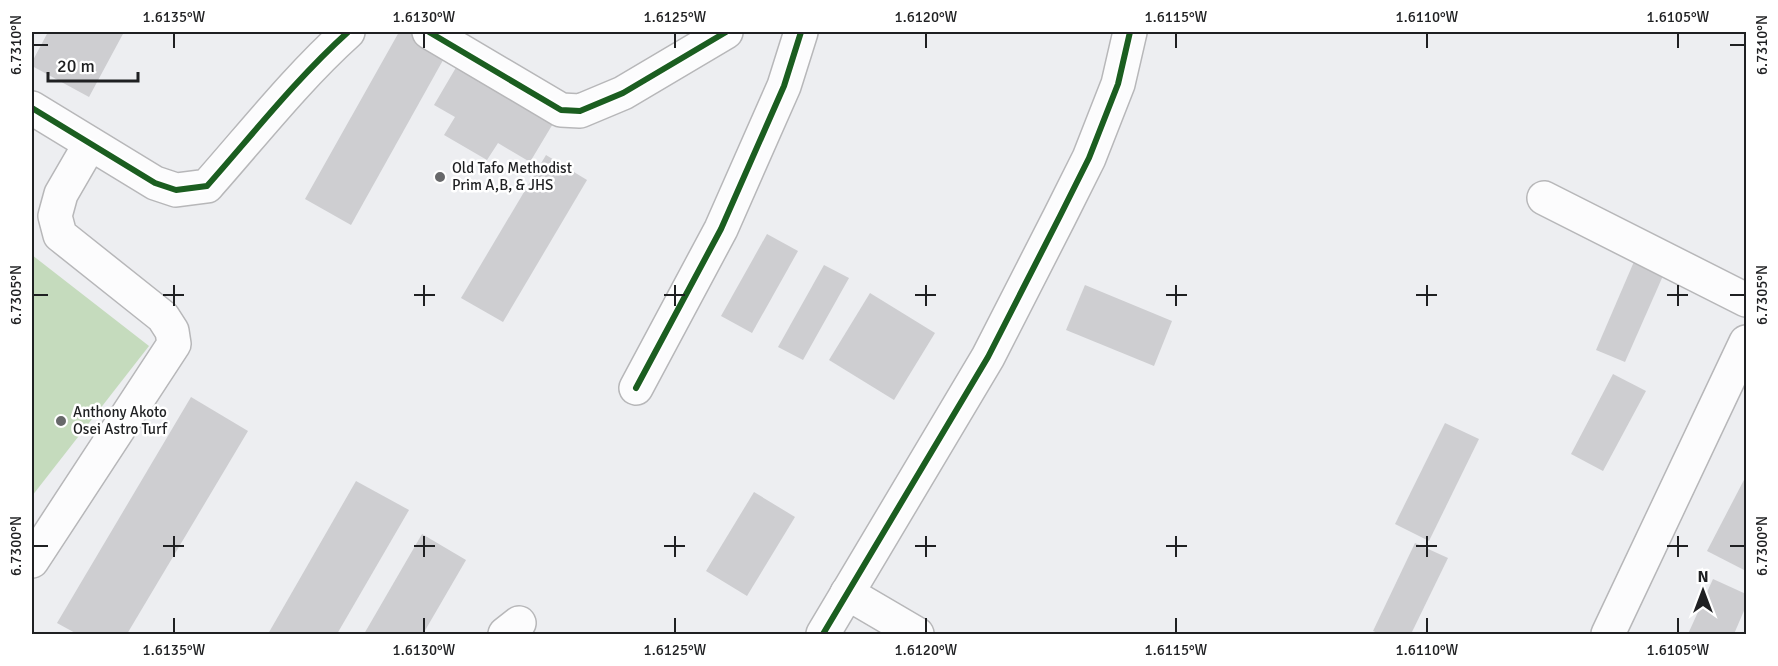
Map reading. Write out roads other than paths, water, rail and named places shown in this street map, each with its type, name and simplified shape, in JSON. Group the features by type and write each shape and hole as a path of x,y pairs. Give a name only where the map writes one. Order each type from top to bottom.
{"street":[{"path":"32,108 155,183 176,190 207,186 321,57 348,32"},
{"path":"429,32 561,110 580,111 623,93 726,32"},
{"path":"636,388 721,229 784,86 801,32"},
{"path":"823,634 988,357 1060,216 1089,158 1118,84 1130,32"},
{"path":"32,561 174,344 172,331 163,317 60,235 55,216 61,194 90,144"},
{"path":"1544,198 1746,300"},
{"path":"1608,634 1746,342"},
{"path":"847,593 917,634"}],"place":[{"name":"Old Tafo Methodist Prim A,B, & JHS","path":"440,177"},
{"name":"Anthony Akoto Osei Astro Turf","path":"61,421"}]}
